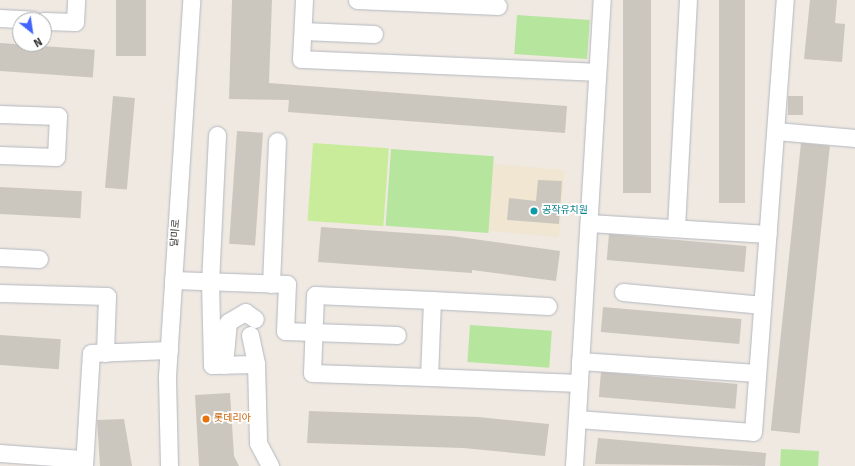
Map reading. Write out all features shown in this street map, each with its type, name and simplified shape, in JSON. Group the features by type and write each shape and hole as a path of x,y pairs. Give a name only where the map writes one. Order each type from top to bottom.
{"street":[{"path":"52,21 75,22 76,0"},
{"name":"달미로","path":"169,466 169,350 191,0"},
{"path":"304,0 301,59 597,72"},
{"path":"357,0 498,6"},
{"path":"574,466 602,0"},
{"path":"676,228 688,0"},
{"path":"577,419 752,432 786,0"},
{"path":"0,18 12,19"},
{"path":"303,31 374,34"},
{"path":"0,114 58,116 56,157 0,154"},
{"path":"776,131 855,138"},
{"path":"217,136 210,282 212,365 256,364"},
{"path":"271,284 277,141"},
{"path":"589,223 768,234"},
{"path":"0,257 39,259"},
{"path":"173,280 287,284 285,331 397,335"},
{"path":"623,292 762,305"},
{"path":"0,293 107,296 105,353"},
{"path":"548,306 315,294 312,373 579,384"},
{"path":"429,377 432,300"},
{"path":"224,364 228,322 245,312 255,319"},
{"path":"250,335 256,364 258,443 270,466"},
{"path":"0,453 83,462 91,353 169,350"},
{"path":"580,361 757,373"}],"shaded area":[{"path":"494,164 565,170 559,237 488,231"}],"green space":[{"path":"517,15 590,20 587,59 514,54"},
{"path":"313,143 389,148 383,226 308,221"},
{"path":"391,149 494,156 488,233 386,226"},
{"path":"470,325 552,331 549,368 467,362"},
{"path":"781,449 819,451 818,466 780,466"}],"building":[{"path":"116,0 146,0 146,56 116,56"},
{"path":"232,0 272,0 269,83 567,106 565,133 288,112 289,100 229,99"},
{"path":"623,0 651,0 651,193 623,193"},
{"path":"719,0 745,0 745,203 719,203"},
{"path":"810,0 837,0 835,23 845,24 842,62 804,59"},
{"path":"0,43 12,44 12,52 52,52 52,47 95,50 93,78 0,71"},
{"path":"113,96 135,98 127,190 105,188"},
{"path":"788,96 803,96 803,115 788,115"},
{"path":"237,131 263,133 255,246 229,244"},
{"path":"801,143 830,146 800,433 771,430"},
{"name":"공작유치원","path":"538,180 562,181 559,224 507,220 509,198 536,201"},
{"path":"0,187 82,191 80,218 0,214"},
{"path":"321,227 451,236 560,251 556,281 472,270 472,273 318,262"},
{"path":"609,234 746,246 744,272 607,260"},
{"path":"603,307 741,319 739,344 601,332"},
{"path":"0,335 61,339 59,369 0,365"},
{"path":"601,372 737,384 735,409 599,397"},
{"path":"230,393 234,456 239,466 199,466 195,395"},
{"path":"309,411 478,417 549,424 545,456 463,448 307,443"},
{"path":"124,419 132,466 100,466 97,420"},
{"path":"598,438 766,453 765,466 595,464"}],"place":[{"name":"공작유치원","path":"534,211"},
{"name":"롯데리아","path":"206,419"}]}
